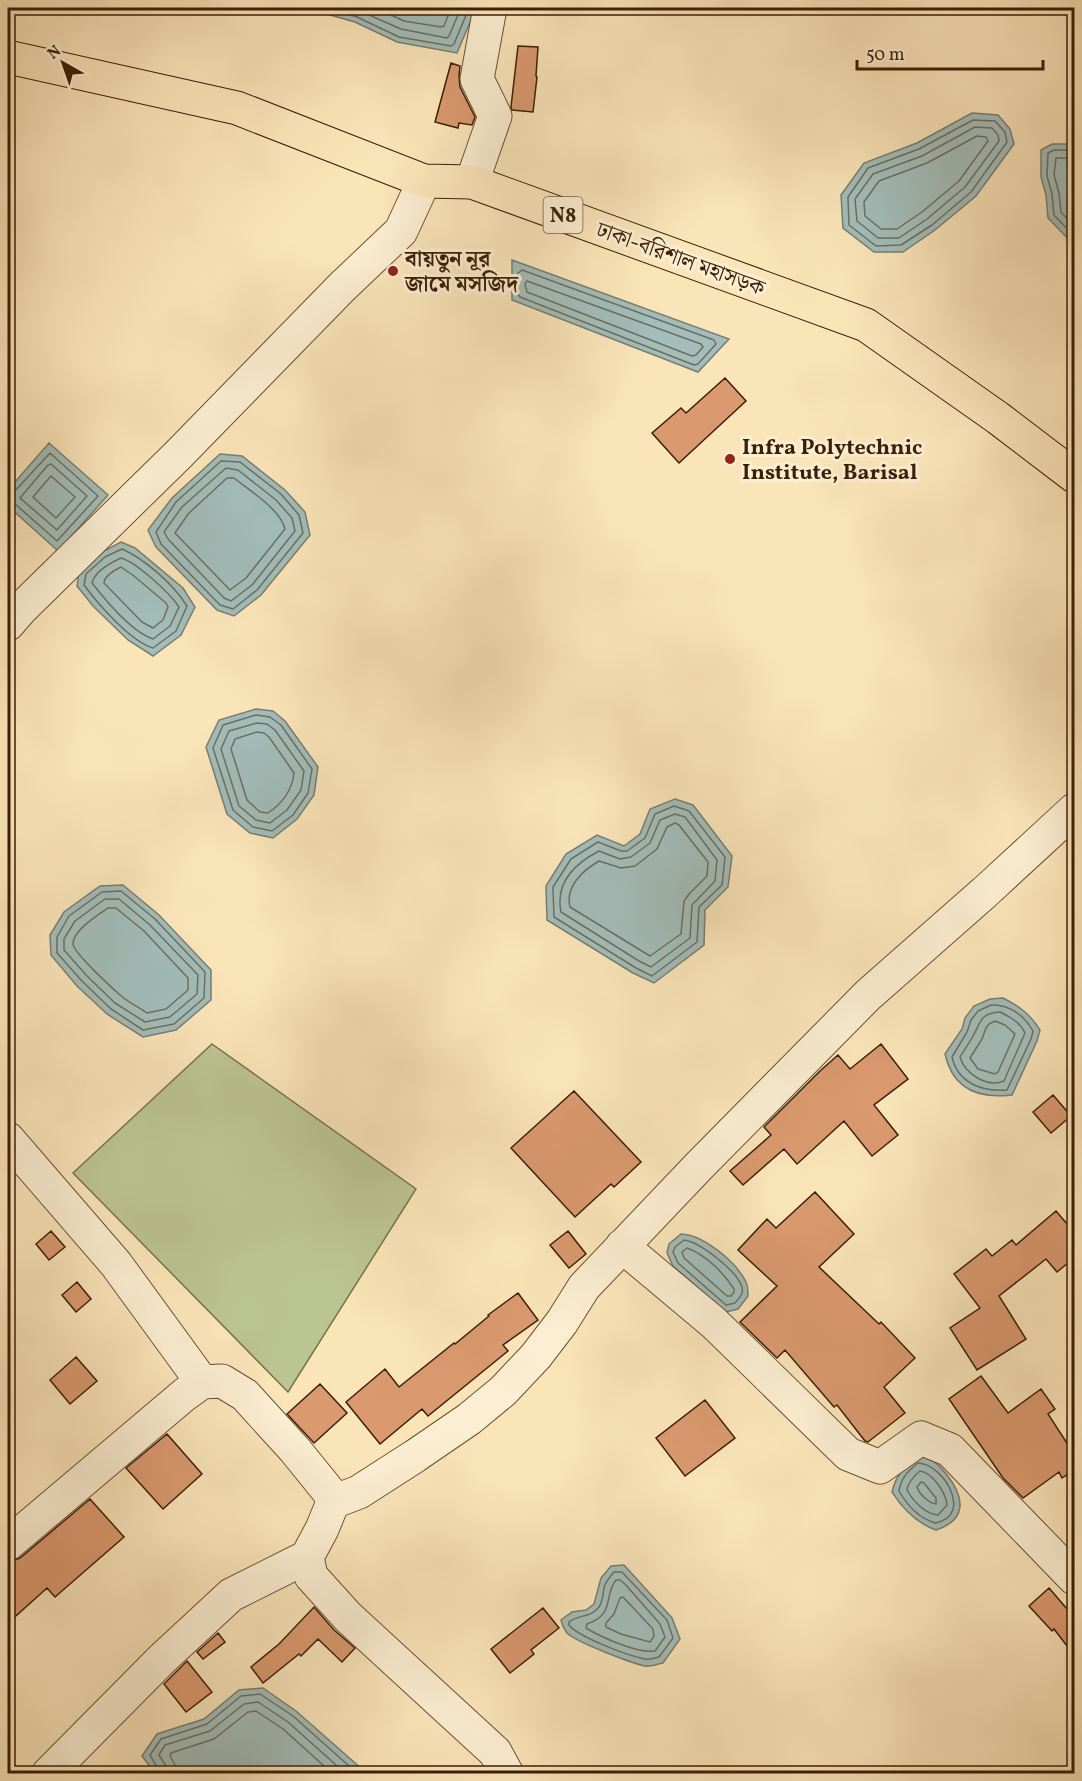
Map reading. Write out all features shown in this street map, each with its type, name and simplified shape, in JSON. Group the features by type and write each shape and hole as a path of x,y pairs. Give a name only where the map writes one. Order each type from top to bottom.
{"highway":[{"name":"ঢাকা-বরিশাল মহাসড়ক","path":"8,57 237,108 424,181 472,182 866,325 998,418 1074,476"}],"street":[{"path":"472,182 495,116 477,79 490,8"},
{"path":"8,624 342,287 401,231 424,181"},
{"path":"333,1502 359,1492 416,1456 469,1419 503,1391 536,1356 562,1322 584,1287 868,995 1074,810"},
{"path":"8,1139 116,1264 202,1382"},
{"path":"622,1246 714,1323 848,1454 880,1467 921,1438 950,1450 1074,1578"},
{"path":"8,1544 202,1382 222,1381 245,1395 295,1450 329,1492 333,1502 307,1557 231,1594 48,1773"},
{"path":"307,1557 311,1576 348,1617 495,1752 507,1773"}],"green space":[{"path":"212,1044 416,1189 288,1392 73,1173"}],"water":[{"path":"326,8 476,8 457,53 397,42 355,22 323,13"},
{"path":"972,113 998,115 1010,129 1014,144 976,196 935,230 903,252 874,252 843,228 841,195 864,163 917,143"},
{"path":"1052,144 1074,144 1074,245 1048,218 1046,195 1041,177 1041,150"},
{"path":"512,260 729,339 698,372 512,300"},
{"path":"49,443 108,495 58,551 8,506 8,490"},
{"path":"220,454 242,456 285,490 305,512 310,535 261,595 234,616 217,610 156,547 148,530 172,498"},
{"path":"121,542 135,548 183,588 195,607 181,635 153,656 128,640 93,606 77,586 79,572 102,552"},
{"path":"256,709 273,711 285,721 318,767 314,795 297,819 273,838 250,833 227,814 206,747 219,720"},
{"path":"675,799 693,805 732,856 728,887 705,910 704,945 654,983 633,973 547,920 546,886 566,854 597,835 624,846 640,834 650,809"},
{"path":"123,885 159,915 211,970 211,1000 176,1030 143,1037 107,1014 77,986 51,955 50,935 64,912 100,886"},
{"path":"1003,998 1024,1011 1040,1030 1012,1095 978,1093 969,1090 954,1076 945,1054 974,1006 990,999"},
{"path":"681,1234 709,1244 735,1266 748,1289 748,1296 738,1309 726,1312 673,1266 667,1253 669,1244"},
{"path":"917,1456 930,1459 940,1466 953,1484 960,1500 958,1514 946,1526 936,1530 922,1524 911,1515 892,1492 901,1472"},
{"path":"624,1565 672,1618 680,1639 663,1663 645,1666 592,1647 567,1633 561,1620 572,1612 586,1610 594,1604 601,1578 611,1566"},
{"path":"263,1688 296,1711 365,1773 155,1773 142,1756 157,1734 204,1719 239,1690"}],"building":[{"path":"518,46 538,47 533,112 512,110 511,107"},
{"path":"451,63 460,66 460,87 475,117 472,125 459,123 458,128 435,122"},
{"path":"725,378 746,401 679,463 652,433 681,408 686,413"},
{"path":"881,1044 908,1079 874,1105 898,1135 872,1156 844,1121 797,1164 784,1149 743,1185 730,1171 771,1135 764,1127 838,1055 850,1069"},
{"path":"574,1091 641,1162 614,1187 611,1184 575,1217 511,1148"},
{"path":"1053,1095 1071,1116 1051,1133 1033,1112"},
{"path":"815,1192 854,1234 819,1267 879,1324 881,1322 915,1358 884,1387 905,1413 868,1442 785,1350 777,1358 740,1322 777,1286 738,1250 767,1219 776,1228"},
{"path":"1056,1211 1074,1232 1074,1258 1057,1272 1046,1259 999,1296 1026,1339 977,1370 950,1328 980,1308 954,1274 986,1249 992,1256 1012,1240 1016,1245"},
{"path":"51,1231 65,1247 49,1260 36,1244"},
{"path":"568,1231 586,1254 569,1268 550,1245"},
{"path":"77,1282 91,1299 76,1312 62,1295"},
{"path":"518,1293 538,1320 503,1345 508,1351 428,1416 422,1409 380,1444 346,1402 385,1369 399,1387"},
{"path":"76,1357 97,1381 70,1404 50,1380"},
{"path":"981,1376 1008,1413 1041,1389 1055,1409 1048,1414 1074,1454 1074,1470 1062,1478 1059,1472 1023,1498 1003,1478 949,1399"},
{"path":"320,1384 347,1413 314,1443 287,1414"},
{"path":"705,1400 735,1438 685,1476 656,1438"},
{"path":"167,1434 202,1474 163,1509 126,1468"},
{"path":"90,1499 124,1537 55,1597 47,1588 8,1623 8,1562 20,1558"},
{"path":"1049,1588 1074,1617 1074,1655 1054,1629 1052,1631 1029,1606"},
{"path":"314,1607 334,1630 355,1648 342,1662 318,1639 301,1656 299,1654 263,1683 251,1667 279,1644"},
{"path":"543,1608 559,1628 531,1650 534,1654 510,1673 491,1649"},
{"path":"218,1633 225,1642 203,1659 197,1652"},
{"path":"187,1661 212,1692 186,1712 164,1684"}],"place":[{"name":"বায়তুন নূর জামে মসজিদ","path":"393,271"},
{"name":"Infra Polytechnic Institute, Barisal","path":"730,459"}]}
